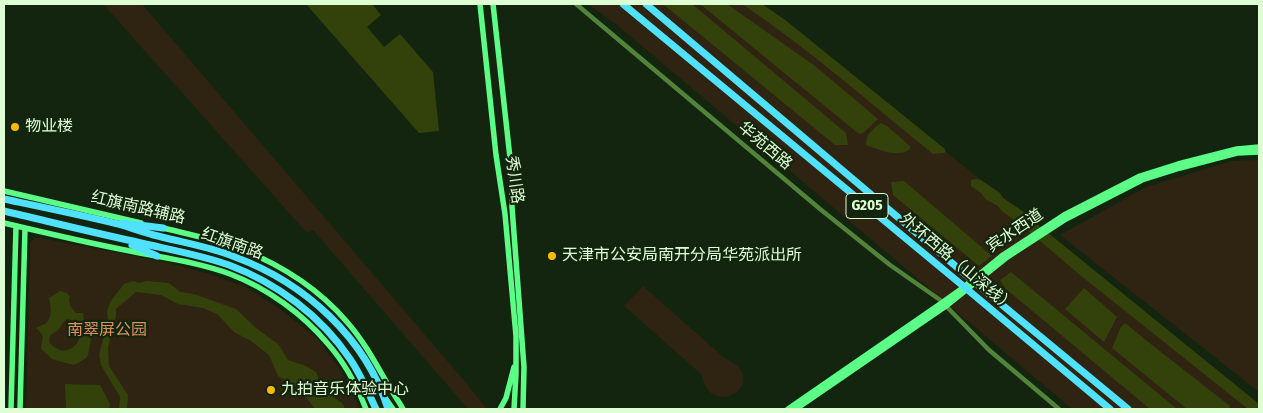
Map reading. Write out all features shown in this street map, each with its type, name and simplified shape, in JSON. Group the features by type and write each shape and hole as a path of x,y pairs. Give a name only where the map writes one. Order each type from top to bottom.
{"highway":[{"name":"外环西路（山深线）","path":"623,4 1110,409"},
{"name":"外环西路（山深线）","path":"646,4 1128,409"},
{"name":"红旗南路","path":"4,199 118,224 235,257 268,271 298,290 327,313 346,333 364,357 384,396 388,409"},
{"name":"红旗南路","path":"4,212 175,251 227,265 255,276 288,296 312,315 340,344 351,360 376,409"},
{"path":"118,224 125,222 162,228"},
{"path":"113,237 157,256"}],"main road":[{"name":"秀川路","path":"480,4 497,164 505,214 516,336 516,361"},
{"name":"秀川路","path":"493,4 512,176 512,208 524,366 523,409"},
{"name":"宾水西道","path":"1048,228 1064,215 1140,176 1236,149 1259,147"},
{"name":"宾水西道","path":"796,409 945,304 1030,239 1048,228 1142,180 1237,153 1259,152"},
{"name":"红旗南路辅路","path":"4,191 215,241 251,254 287,272 316,291 355,331 403,409"},
{"path":"4,223 195,264 230,274 259,287 290,308 322,337 334,351 353,382 366,409"},
{"path":"11,409 16,226"},
{"path":"20,409 25,228"},
{"name":"宾水西道","path":"788,409 945,304"},
{"path":"500,409 506,398 516,361"},
{"path":"514,409 516,361"},
{"path":"384,396 393,409"}],"street":[{"name":"华苑西路","path":"576,4 828,215 890,265 945,304 989,350 1059,409"},
{"path":"398,399 398,409"}],"green space":[{"path":"103,4 142,4 487,409 468,409 313,230 307,233"},
{"path":"588,4 757,4 965,167 1259,404 1259,409 1072,409 617,25"},
{"path":"1259,160 1259,392 1060,235 1146,187 1232,161"},
{"name":"南翠屏公园","path":"36,237 169,263 246,287 280,309 318,339 341,371 360,409 26,409 30,242"},
{"path":"643,286 722,356 741,370 743,377 739,390 727,396 714,395 708,390 702,375 624,306"}],"shaded area":[{"path":"306,4 372,4 381,15 367,27 384,47 400,34 433,72 439,131 419,133"},
{"path":"663,4 692,4 846,133 848,145 835,145"},
{"path":"700,4 727,4 815,66 878,119 863,133 859,134"},
{"path":"742,4 762,4 784,19 945,149 946,152 933,154 815,58"},
{"path":"881,123 910,146 910,149 905,152 894,153 866,145 869,134"},
{"path":"971,180 981,180 1000,193 1003,198 1033,218 1036,223 1259,404 1259,409 1248,409 1080,275 998,206 985,199 981,193 971,186"},
{"path":"904,181 992,256 979,266 893,195 891,182"},
{"path":"1011,272 1177,409 1150,409 1006,289 1000,280"},
{"path":"133,281 139,283 147,281 169,283 180,292 194,294 236,309 256,328 279,345 288,360 306,366 316,372 320,382 331,395 343,404 345,409 315,409 299,388 278,376 269,355 251,341 234,332 217,314 203,308 178,304 161,295 136,292 116,309 108,348 109,366 128,395 127,409 119,409 120,397 101,365 99,355 110,302 124,284"},
{"path":"1084,288 1117,317 1104,342 1065,309"},
{"path":"60,291 67,293 70,297 70,306 76,313 83,313 84,321 92,330 88,355 78,363 73,365 52,359 41,349 42,335 36,328 45,324 49,319 51,308 49,298","holes":["68,319 76,323 80,329 80,336 72,348 65,350 57,349 49,342 51,335 66,320"]},
{"path":"1125,323 1230,406 1229,409 1187,409 1112,348 1121,327"},
{"path":"65,384 100,385 110,404 109,409 66,409"}],"place":[{"name":"物业楼","path":"15,127"},
{"name":"天津市公安局南开分局华苑派出所","path":"552,256"},
{"name":"九拍音乐体验中心","path":"271,390"}]}
